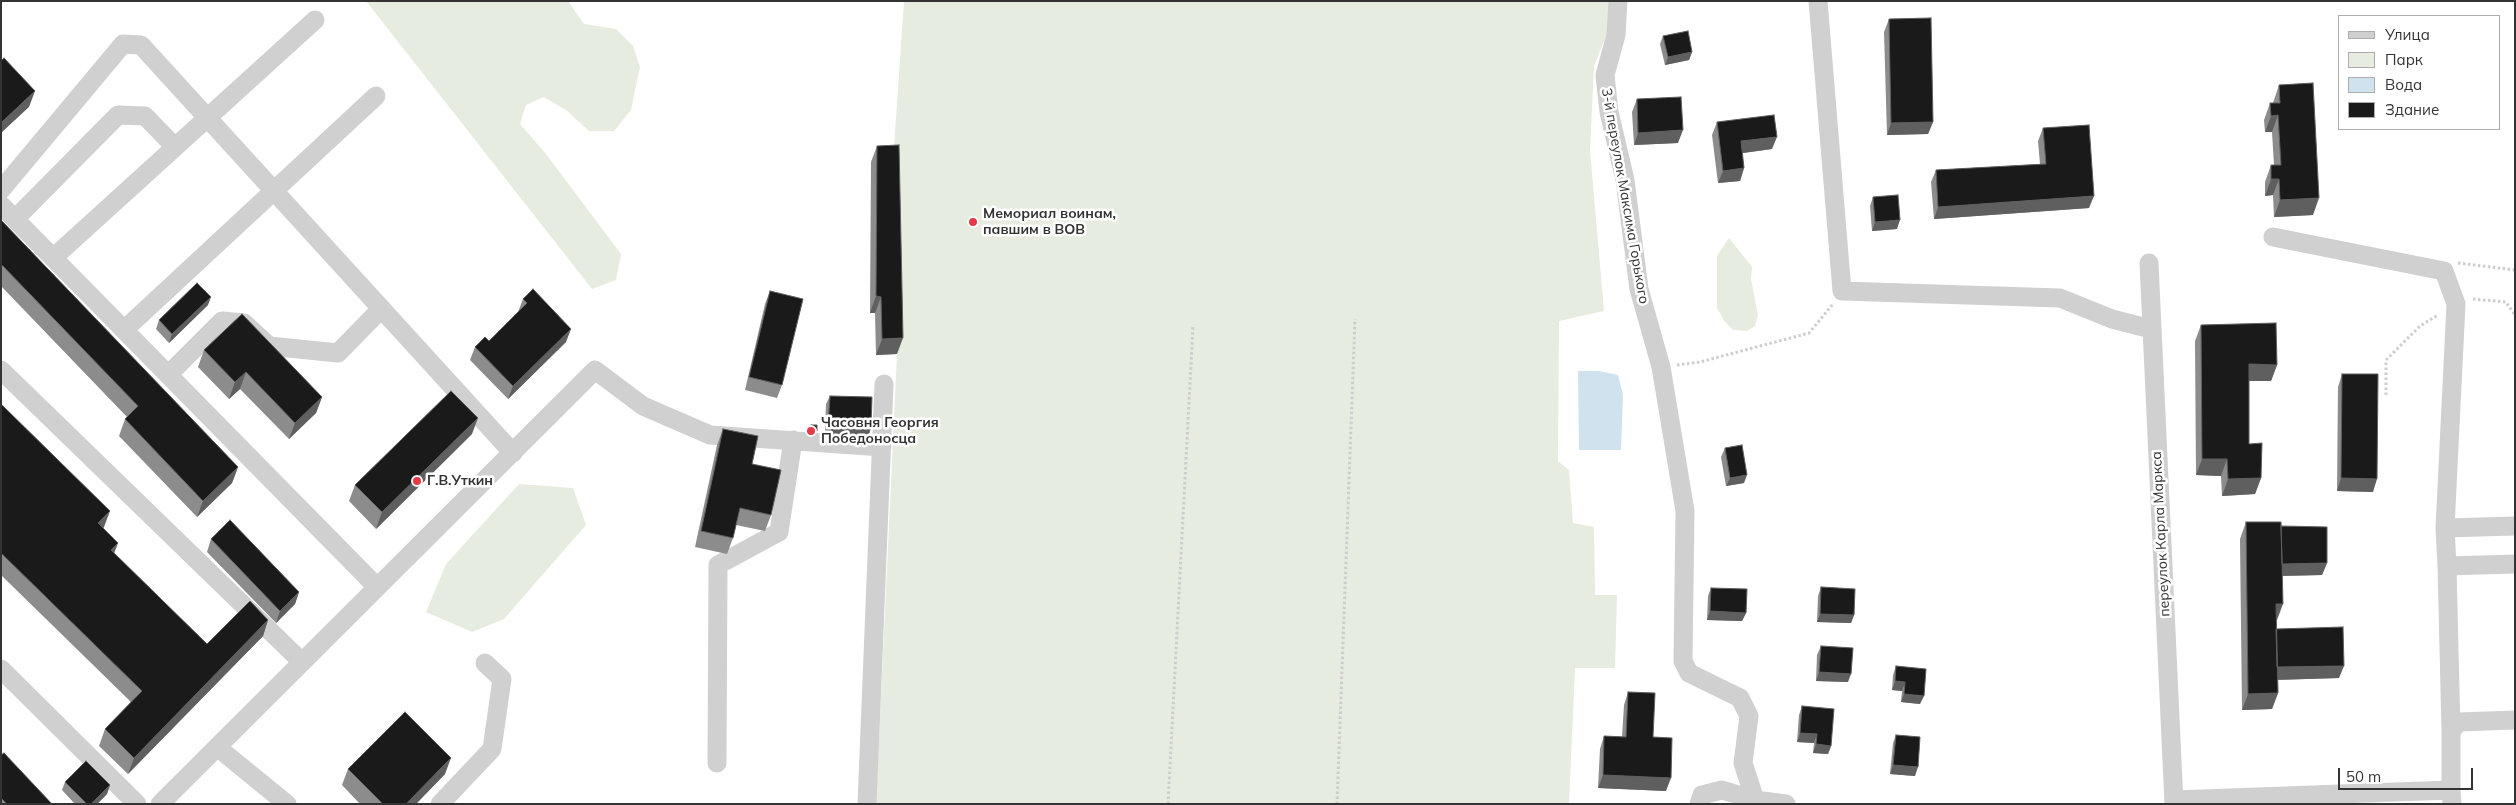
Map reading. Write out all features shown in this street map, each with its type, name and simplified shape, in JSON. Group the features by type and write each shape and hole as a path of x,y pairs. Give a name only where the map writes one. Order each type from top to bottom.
{"street":[{"name":"3-й переулок Максима Горького","path":"1618,1 1616,35 1605,75 1609,112 1625,180 1639,289 1660,368 1685,511 1683,661 1689,673 1740,698 1749,716 1742,763 1755,800"},
{"path":"1818,1 1842,292 2060,298 2112,319 2151,329"},
{"path":"53,258 315,20"},
{"path":"1,190 124,44 141,45 513,453"},
{"path":"124,330 376,96"},
{"path":"15,219 118,115 145,116 175,147"},
{"path":"1,205 378,588"},
{"path":"2174,802 2452,797 2445,528 2463,301 2444,271 2273,237"},
{"name":"переулок Карла Маркса","path":"2149,264 2174,802"},
{"path":"168,375 222,320 244,323 269,346 338,353 382,309"},
{"path":"1,370 302,662"},
{"path":"160,804 595,370 642,406 710,434 882,447"},
{"path":"867,804 884,384"},
{"path":"717,763 718,565 779,532 793,440"},
{"path":"2445,528 2515,526"},
{"path":"2447,566 2515,564"},
{"path":"440,804 492,750 502,679 485,663"},
{"path":"1,669 137,804"},
{"path":"2451,731 2459,722 2515,720"},
{"path":"217,747 287,804"},
{"path":"1699,804 1702,795 1722,790 1755,800 1786,804"}],"path":[{"path":"2453,262 2515,270"},
{"path":"1660,368 1700,362 1810,333 1842,292"},
{"path":"2386,395 2386,360 2420,326 2463,301 2506,302 2515,315"},
{"path":"1337,804 1356,320"},
{"path":"1168,804 1193,326"}],"green space":[{"path":"366,1 568,1 584,24 616,29 633,46 640,67 631,110 614,131 589,131 566,110 544,97 526,105 520,124 546,154 621,254 616,280 592,289"},
{"path":"904,1 1612,1 1611,24 1594,66 1590,150 1604,311 1559,321 1558,461 1569,470 1573,523 1594,527 1595,595 1617,595 1615,668 1575,668 1569,804 876,804 897,354 893,162"},
{"path":"1729,238 1752,267 1751,279 1758,315 1755,326 1747,331 1733,330 1725,322 1717,308 1717,256"},
{"path":"519,484 573,488 586,525 504,619 472,632 426,612 446,564"}],"water":[{"path":"1578,371 1599,371 1618,375 1623,395 1621,450 1579,450"}],"building":[{"path":"1931,18 1933,122 1891,123 1889,19"},
{"path":"1688,31 1692,52 1668,57 1663,36"},
{"path":"4,58 35,91 1,123 1,61"},
{"path":"2313,83 2319,198 2280,200 2279,179 2271,179 2271,165 2281,165 2278,115 2271,116 2270,103 2280,103 2279,85"},
{"path":"1681,97 1683,130 1638,133 1637,99"},
{"path":"1774,115 1777,137 1741,141 1744,168 1723,171 1717,122"},
{"path":"2089,125 2094,196 1938,207 1936,170 2046,164 2043,128"},
{"path":"899,145 903,338 882,339 881,297 876,296 877,146"},
{"path":"1898,195 1900,220 1875,222 1873,197"},
{"path":"1,220 238,467 203,501 125,419 138,406 1,264"},
{"path":"197,283 211,297 172,334 159,320"},
{"path":"533,289 571,329 513,386 475,347 485,337 489,341 527,303 523,299"},
{"path":"770,291 803,299 782,385 749,377"},
{"path":"242,314 322,397 295,423 246,372 235,382 204,350"},
{"path":"2276,323 2277,365 2249,364 2249,444 2262,443 2261,478 2228,479 2227,459 2202,459 2201,325"},
{"path":"2342,374 2378,374 2377,479 2341,478"},
{"path":"451,391 478,418 382,512 355,485"},
{"path":"830,396 872,397 871,428 828,426"},
{"path":"1,404 110,511 98,523 118,543 111,550 207,644 250,601 268,620 134,758 105,729 142,691 1,553"},
{"path":"811,425 817,425 817,431 810,431"},
{"path":"723,429 758,436 752,464 781,470 771,515 740,508 733,538 701,531"},
{"path":"1742,445 1747,475 1730,478 1725,448"},
{"path":"230,520 299,592 280,611 211,539"},
{"path":"2246,522 2281,522 2283,604 2276,604 2278,693 2248,694"},
{"path":"2281,526 2327,527 2327,563 2282,564"},
{"path":"1821,587 1855,589 1854,615 1820,614"},
{"path":"1711,588 1747,589 1746,613 1710,611"},
{"path":"2343,627 2344,666 2277,667 2276,629"},
{"path":"1821,646 1853,648 1851,674 1819,672"},
{"path":"1896,666 1926,669 1924,696 1904,694 1905,682 1895,681"},
{"path":"1628,692 1655,693 1653,737 1672,738 1671,778 1603,775 1604,736 1626,737"},
{"path":"1802,706 1834,709 1831,746 1816,744 1817,734 1800,733"},
{"path":"405,712 451,758 406,804 383,804 348,769"},
{"path":"1896,735 1920,737 1918,767 1893,765"},
{"path":"4,753 52,804 7,804 1,798 1,755"},
{"path":"86,761 110,785 91,804 87,804 65,782"}],"place":[{"name":"Мемориал воинам, павшим в ВОВ","path":"973,222"},
{"name":"Часовня Георгия Победоносца","path":"811,431"},
{"name":"Г.В.Уткин","path":"417,481"}]}
